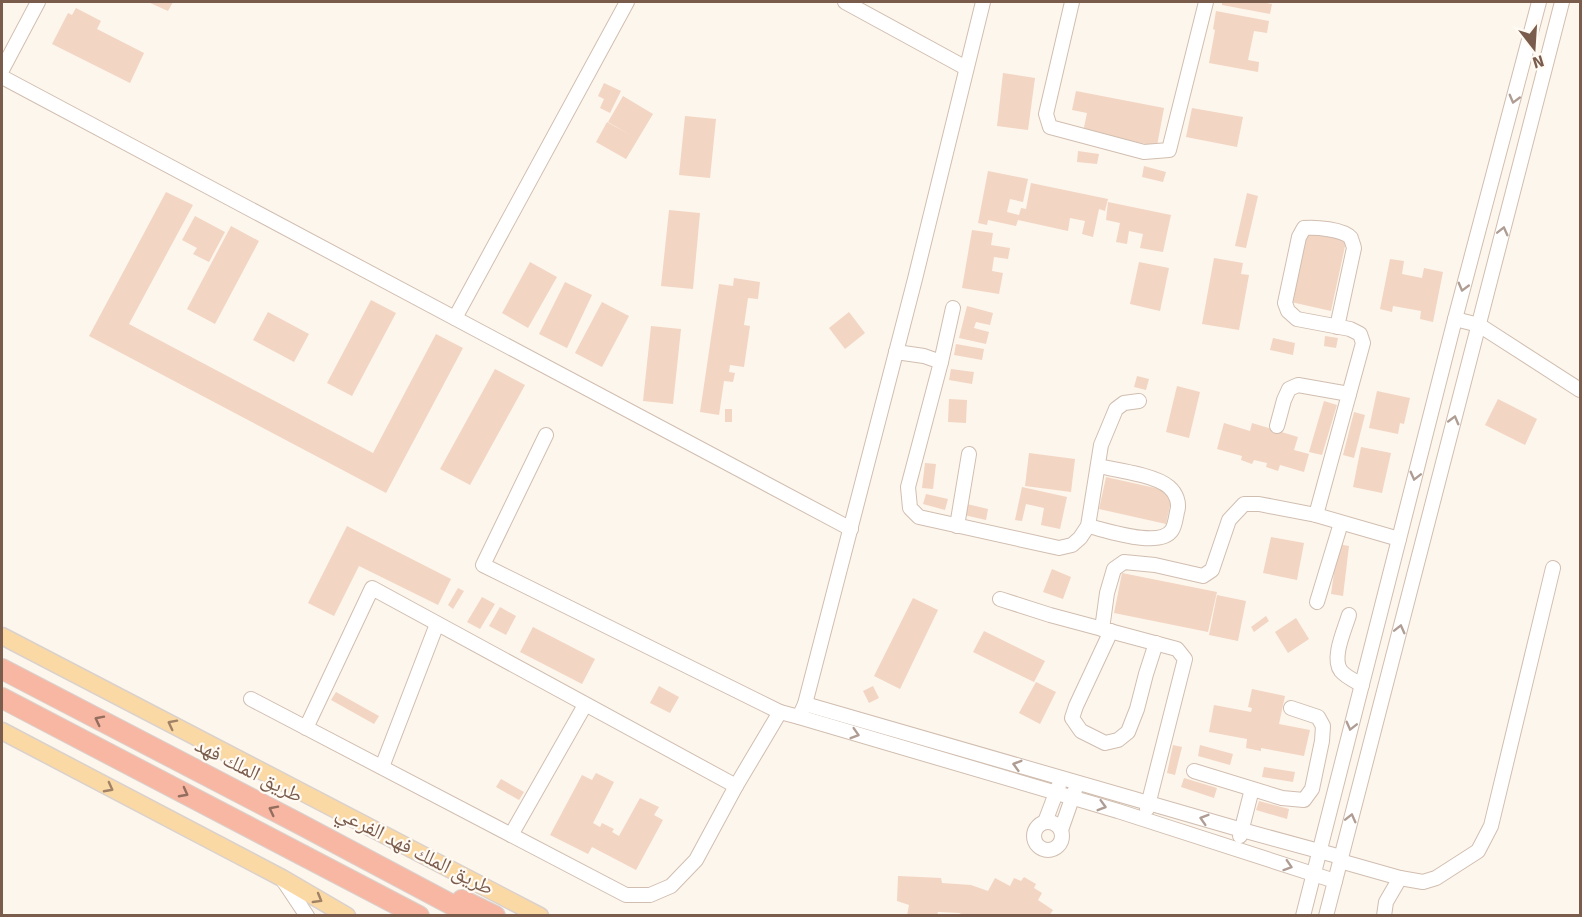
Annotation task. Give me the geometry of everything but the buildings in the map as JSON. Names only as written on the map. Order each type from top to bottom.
[{"type":"highway","name":"طريق الملك فهد","points":[[2,669],[473,915]]},
{"type":"highway","points":[[2,698],[419,915]]},
{"type":"highway","points":[[298,823],[495,915]]},
{"type":"highway","points":[[249,826],[390,915]]},
{"type":"main road","name":"طريق الملك فهد الفرعي","points":[[2,636],[540,915]]},
{"type":"main road","points":[[2,731],[282,878],[347,915]]},
{"type":"street","points":[[2,70],[38,2]]},
{"type":"street","points":[[455,318],[627,2]]},
{"type":"street","points":[[845,2],[966,69]]},
{"type":"street","points":[[799,717],[805,704],[851,529],[983,2]]},
{"type":"street","points":[[1072,2],[1046,114],[1050,127],[1144,152],[1169,150],[1206,2]]},
{"type":"street","points":[[1303,915],[1455,319],[1539,2]]},
{"type":"street","points":[[1326,915],[1562,2]]},
{"type":"street","points":[[2,77],[851,529]]},
{"type":"street","points":[[1316,515],[1362,343],[1360,334],[1350,329],[1337,327],[1297,319],[1288,311],[1285,303],[1299,237],[1304,228],[1316,227],[1343,233],[1351,239],[1354,248],[1337,327]]},
{"type":"street","points":[[953,308],[909,488],[910,508],[919,517],[1059,548],[1072,545],[1088,526],[1101,445],[1116,409],[1124,403],[1139,401]]},
{"type":"street","points":[[1455,319],[1479,325],[1581,390]]},
{"type":"street","points":[[896,352],[924,356],[940,362]]},
{"type":"street","points":[[1277,426],[1289,389],[1298,385],[1349,394]]},
{"type":"street","points":[[546,435],[483,566],[780,712],[1057,793],[1335,880]]},
{"type":"street","points":[[957,526],[969,454]]},
{"type":"street","points":[[1088,526],[1148,539],[1163,537],[1172,530],[1179,506],[1176,496],[1169,488],[1155,480],[1098,466]]},
{"type":"street","points":[[1156,643],[1128,732],[1118,740],[1105,743],[1081,731],[1072,718],[1107,630],[1107,593],[1113,569],[1124,562],[1155,565],[1203,576],[1212,570],[1229,520],[1245,504],[1259,504],[1316,515],[1399,539]]},
{"type":"street","points":[[1317,602],[1341,523]]},
{"type":"street","points":[[805,704],[1319,851],[1400,878],[1423,882],[1436,878],[1478,851],[1491,826],[1553,568]]},
{"type":"street","points":[[306,728],[372,588],[736,786]]},
{"type":"street","points":[[1000,599],[1050,615],[1177,649],[1185,659],[1144,820]]},
{"type":"street","points":[[1349,615],[1337,657],[1343,674],[1362,685]]},
{"type":"street","points":[[381,767],[437,624]]},
{"type":"street","points":[[251,699],[626,895],[650,895],[670,886],[696,860],[780,712]]},
{"type":"street","points":[[511,835],[585,705]]},
{"type":"street","points":[[1194,771],[1282,798],[1304,800],[1312,789],[1323,726],[1318,717],[1291,708]]},
{"type":"street","points":[[1062,777],[1045,822],[1037,827],[1034,833],[1035,841],[1041,848],[1051,849],[1061,840],[1060,830],[1079,782]]},
{"type":"street","points":[[1236,849],[1252,789]]},
{"type":"street","points":[[1045,822],[1054,824],[1060,830]]},
{"type":"street","points":[[282,878],[307,915]]},
{"type":"street","points":[[1384,915],[1386,902],[1400,878]]}]
